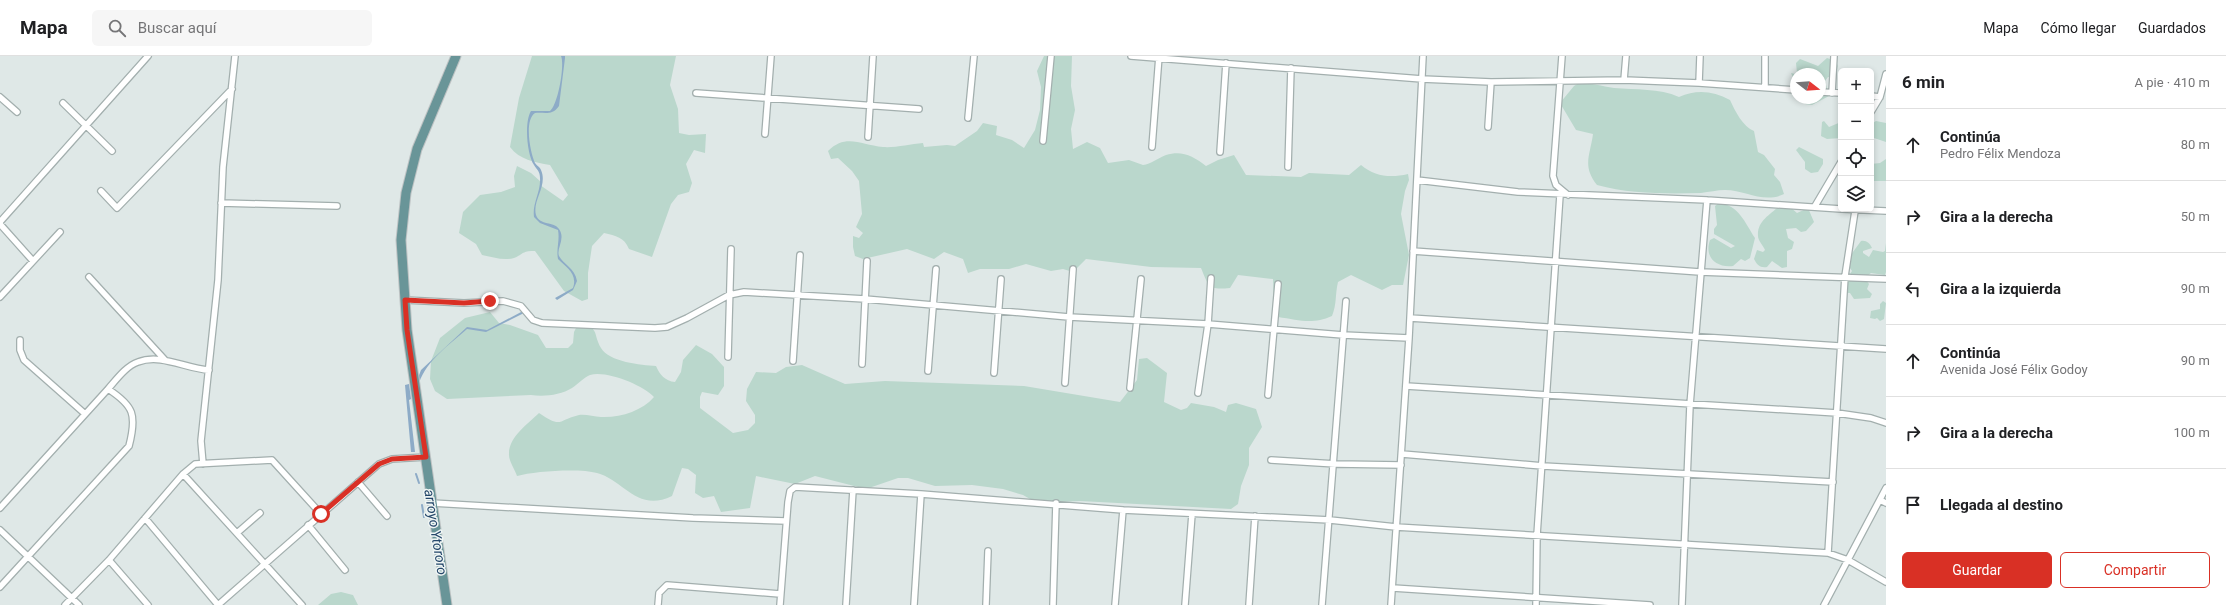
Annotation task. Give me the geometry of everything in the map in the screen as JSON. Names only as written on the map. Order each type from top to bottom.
[{"type":"main road","points":[[447,605],[414,378],[405,300],[401,240],[406,193],[417,149],[456,56]]},
{"type":"street","points":[[33,261],[0,223],[87,127],[148,56]]},
{"type":"street","points":[[203,464],[202,441],[218,280],[223,167],[236,56]]},
{"type":"street","points":[[765,134],[771,56]]},
{"type":"street","points":[[868,137],[873,56]]},
{"type":"street","points":[[968,118],[974,56]]},
{"type":"street","points":[[1043,141],[1051,56]]},
{"type":"street","points":[[1131,56],[1159,57],[1422,79],[1491,82],[1560,80],[1699,82],[1790,89]]},
{"type":"street","points":[[1391,605],[1409,338],[1423,56]]},
{"type":"street","points":[[1562,56],[1553,176],[1556,185],[1569,195]]},
{"type":"street","points":[[1624,80],[1626,56]]},
{"type":"street","points":[[1699,82],[1700,56]]},
{"type":"street","points":[[1765,56],[1765,87]]},
{"type":"street","points":[[1832,93],[1834,56]]},
{"type":"street","points":[[1152,147],[1159,57]]},
{"type":"street","points":[[1220,152],[1226,63]]},
{"type":"street","points":[[1288,168],[1291,68]]},
{"type":"street","points":[[1874,107],[1880,97],[1886,74]]},
{"type":"street","points":[[1488,127],[1491,82]]},
{"type":"street","points":[[100,191],[116,208],[232,88]]},
{"type":"street","points":[[1826,92],[1838,93]]},
{"type":"street","points":[[696,93],[920,110]]},
{"type":"street","points":[[1874,96],[1880,97]]},
{"type":"street","points":[[0,97],[17,112]]},
{"type":"street","points":[[63,103],[112,151]]},
{"type":"street","points":[[1815,206],[1838,167]]},
{"type":"street","points":[[1417,180],[1518,192],[1560,195],[1707,200],[1838,209]]},
{"type":"street","points":[[1536,605],[1538,534],[1557,260],[1560,195]]},
{"type":"street","points":[[1682,605],[1690,405],[1707,200]]},
{"type":"street","points":[[221,203],[337,206]]},
{"type":"street","points":[[1874,211],[1886,211]]},
{"type":"street","points":[[1828,553],[1845,276],[1855,212]]},
{"type":"street","points":[[0,297],[60,232]]},
{"type":"street","points":[[728,357],[731,249]]},
{"type":"street","points":[[1413,250],[1700,272],[1845,276],[1886,280]]},
{"type":"street","points":[[793,361],[800,255]]},
{"type":"street","points":[[862,364],[867,261]]},
{"type":"street","points":[[928,371],[936,269]]},
{"type":"street","points":[[1065,383],[1073,269]]},
{"type":"street","points":[[88,277],[165,360]]},
{"type":"street","points":[[1198,393],[1208,324],[1211,278]]},
{"type":"street","points":[[994,372],[1000,310],[1001,279]]},
{"type":"street","points":[[1130,388],[1141,279]]},
{"type":"street","points":[[1268,395],[1278,284]]},
{"type":"street","points":[[405,300],[464,303],[503,301],[521,306],[533,320],[542,323],[655,328],[668,327],[729,295],[744,292],[865,299],[1069,317],[1208,324],[1343,335],[1409,338]]},
{"type":"street","points":[[1322,605],[1330,520],[1346,301]]},
{"type":"street","points":[[1410,318],[1695,338],[1886,349]]},
{"type":"street","points":[[20,340],[20,350],[24,360],[84,413]]},
{"type":"street","points":[[0,508],[84,413],[122,374],[138,361],[165,360],[209,370]]},
{"type":"street","points":[[1406,386],[1690,405],[1837,413],[1871,418],[1886,423]]},
{"type":"street","points":[[0,587],[130,446],[132,418],[130,408],[125,400],[108,389]]},
{"type":"street","points":[[1402,454],[1543,466],[1833,482]]},
{"type":"street","points":[[145,518],[221,604],[265,563],[379,464],[392,459],[426,457]]},
{"type":"street","points":[[65,605],[109,560],[183,474],[195,464],[272,460],[321,514]]},
{"type":"street","points":[[1271,460],[1401,464]]},
{"type":"street","points":[[183,474],[302,605]]},
{"type":"street","points":[[358,482],[387,516]]},
{"type":"street","points":[[780,605],[786,521],[792,488],[921,494],[1056,503],[1123,510],[1330,520],[1396,527],[1538,534],[1828,553],[1848,560],[1886,582]]},
{"type":"street","points":[[1824,605],[1886,488]]},
{"type":"street","points":[[846,605],[853,490]]},
{"type":"street","points":[[914,605],[921,494]]},
{"type":"street","points":[[1880,500],[1886,503]]},
{"type":"street","points":[[432,503],[693,518],[786,521]]},
{"type":"street","points":[[1053,605],[1056,503]]},
{"type":"street","points":[[1115,605],[1123,510]]},
{"type":"street","points":[[237,534],[260,513]]},
{"type":"street","points":[[1185,605],[1192,514]]},
{"type":"street","points":[[1249,605],[1255,516]]},
{"type":"street","points":[[308,525],[345,570]]},
{"type":"street","points":[[0,530],[79,605]]},
{"type":"street","points":[[986,605],[988,551]]},
{"type":"street","points":[[109,560],[148,605]]},
{"type":"street","points":[[658,605],[658,593],[667,585],[780,594]]},
{"type":"street","points":[[1393,588],[1650,605]]},
{"type":"green space","points":[[532,56],[676,56],[670,85],[678,109],[679,133],[689,135],[706,134],[705,153],[694,150],[686,164],[692,183],[689,192],[678,195],[671,204],[652,257],[629,249],[622,239],[604,233],[592,246],[588,273],[588,299],[582,301],[564,291],[535,251],[525,252],[510,259],[482,255],[476,244],[459,233],[463,212],[480,195],[501,192],[515,187],[514,176],[517,166],[531,173],[541,182],[540,185],[563,201],[568,195],[550,165],[523,158],[510,147],[519,98]]},
{"type":"green space","points":[[1044,56],[1072,56],[1071,86],[1075,110],[1071,129],[1073,149],[1087,142],[1100,148],[1108,163],[1129,160],[1143,165],[1166,155],[1177,153],[1197,159],[1206,166],[1234,155],[1246,175],[1301,177],[1309,173],[1349,175],[1361,165],[1372,172],[1383,176],[1408,174],[1409,180],[1405,191],[1401,214],[1409,255],[1403,285],[1392,285],[1382,290],[1351,275],[1338,282],[1335,307],[1332,316],[1325,319],[1305,321],[1278,317],[1274,310],[1273,279],[1238,275],[1230,288],[1213,288],[1208,283],[1201,268],[1151,267],[1086,259],[1073,272],[1063,269],[1051,271],[1026,264],[1009,269],[980,269],[968,273],[963,259],[944,252],[934,259],[907,249],[863,259],[855,256],[853,236],[859,238],[863,233],[856,227],[862,214],[859,181],[852,171],[838,158],[831,159],[828,151],[841,142],[848,141],[883,147],[923,143],[924,147],[947,145],[955,146],[977,131],[983,123],[997,126],[996,135],[1012,140],[1024,148],[1035,130],[1040,110],[1041,87],[1037,71]]},
{"type":"green space","points":[[1827,58],[1836,61],[1838,66],[1835,77],[1828,77],[1826,80],[1826,68],[1796,68],[1796,63],[1800,59],[1818,66]]},
{"type":"green space","points":[[1579,83],[1614,88],[1664,92],[1679,97],[1686,94],[1705,92],[1730,100],[1737,114],[1746,126],[1754,131],[1758,152],[1764,155],[1775,169],[1774,175],[1780,182],[1784,194],[1769,198],[1725,190],[1701,193],[1649,193],[1597,185],[1592,178],[1588,166],[1593,134],[1576,130],[1560,103],[1574,86]]},
{"type":"green space","points":[[1826,85],[1829,96],[1826,98]]},
{"type":"green space","points":[[1824,121],[1829,127],[1838,123],[1838,138],[1827,139],[1821,136],[1822,122]]},
{"type":"green space","points":[[1876,121],[1886,123],[1886,142],[1874,138],[1874,122]]},
{"type":"green space","points":[[1799,147],[1823,159],[1823,164],[1818,172],[1811,173],[1805,169],[1805,162],[1796,150]]},
{"type":"green space","points":[[1886,159],[1886,181],[1874,181],[1874,164],[1880,163]]},
{"type":"green space","points":[[1719,203],[1726,204],[1737,211],[1755,238],[1750,258],[1745,261],[1741,259],[1733,266],[1721,265],[1717,263],[1710,256],[1709,252],[1710,240],[1714,238],[1731,248],[1735,246],[1714,234],[1714,229],[1717,225],[1715,206]]},
{"type":"green space","points":[[1778,207],[1790,207],[1797,213],[1808,208],[1814,222],[1806,231],[1801,232],[1796,228],[1786,229],[1788,238],[1794,242],[1792,249],[1787,251],[1787,267],[1782,268],[1772,261],[1767,267],[1762,267],[1754,259],[1757,250],[1763,252],[1765,250],[1759,240],[1758,231],[1762,222]]},
{"type":"green space","points":[[1861,241],[1866,241],[1872,248],[1863,251],[1863,253],[1869,257],[1873,250],[1885,251],[1886,243],[1886,272],[1885,275],[1871,273],[1867,276],[1866,280],[1869,284],[1867,289],[1872,294],[1870,298],[1854,299],[1850,293],[1845,293],[1843,284],[1852,271],[1848,265],[1850,256]]},
{"type":"green space","points":[[1883,301],[1886,303],[1884,319],[1880,321],[1877,318],[1870,318],[1871,311],[1880,309],[1880,304]]},
{"type":"green space","points":[[490,312],[499,323],[510,325],[538,335],[546,348],[568,348],[573,343],[574,332],[579,322],[590,327],[595,332],[601,348],[611,357],[626,362],[656,366],[663,377],[675,382],[681,372],[683,360],[696,345],[712,354],[724,367],[724,386],[718,395],[702,392],[700,397],[700,408],[733,433],[748,430],[755,423],[755,415],[746,401],[747,389],[756,372],[776,373],[786,367],[802,365],[845,384],[885,381],[1024,386],[1120,402],[1137,380],[1139,359],[1147,358],[1167,373],[1164,402],[1181,410],[1187,408],[1191,403],[1214,407],[1226,412],[1228,405],[1236,403],[1256,409],[1262,427],[1249,448],[1249,465],[1241,486],[1238,504],[1231,509],[1080,501],[1037,503],[1023,495],[1003,489],[972,485],[935,486],[908,478],[898,478],[866,489],[815,476],[795,484],[756,476],[750,508],[721,512],[714,496],[703,498],[695,493],[696,475],[688,469],[682,468],[672,496],[660,500],[649,501],[632,494],[607,477],[589,471],[557,471],[517,476],[509,457],[512,442],[520,431],[539,413],[556,422],[579,415],[601,417],[616,416],[637,410],[654,397],[649,392],[633,383],[614,377],[597,374],[587,376],[572,388],[552,395],[447,399],[435,391],[430,379],[431,361],[440,338],[465,318]]},
{"type":"green space","points":[[341,592],[353,595],[358,605],[318,605],[331,594]]},
{"type":"water","points":[[561,56],[565,56],[565,58],[559,106],[554,111],[548,113],[535,113],[530,122],[529,129],[533,158],[535,163],[541,169],[543,176],[543,182],[535,209],[536,215],[541,221],[554,225],[559,229],[562,236],[558,253],[559,256],[574,273],[577,281],[573,290],[557,300],[555,298],[573,288],[574,279],[568,268],[558,259],[557,252],[559,237],[558,230],[540,223],[534,217],[534,207],[540,183],[540,176],[530,154],[527,130],[531,111],[550,111],[556,101],[562,68]]},
{"type":"water","points":[[523,311],[524,313],[486,332],[467,329],[433,360],[427,367],[419,383],[418,378],[421,370],[467,327],[487,330]]},
{"type":"water","points":[[409,384],[411,399],[409,400],[415,452],[411,452],[405,385]]},
{"type":"waterway","name":"arroyo Ytororo","points":[[416,474],[419,483]]},
{"type":"waterway","name":"arroyo Ytororo","points":[[422,505],[424,517]]},
{"type":"route","points":[[321,514],[379,464],[392,459],[426,457],[407,330],[405,300],[464,303],[490,301]]}]
